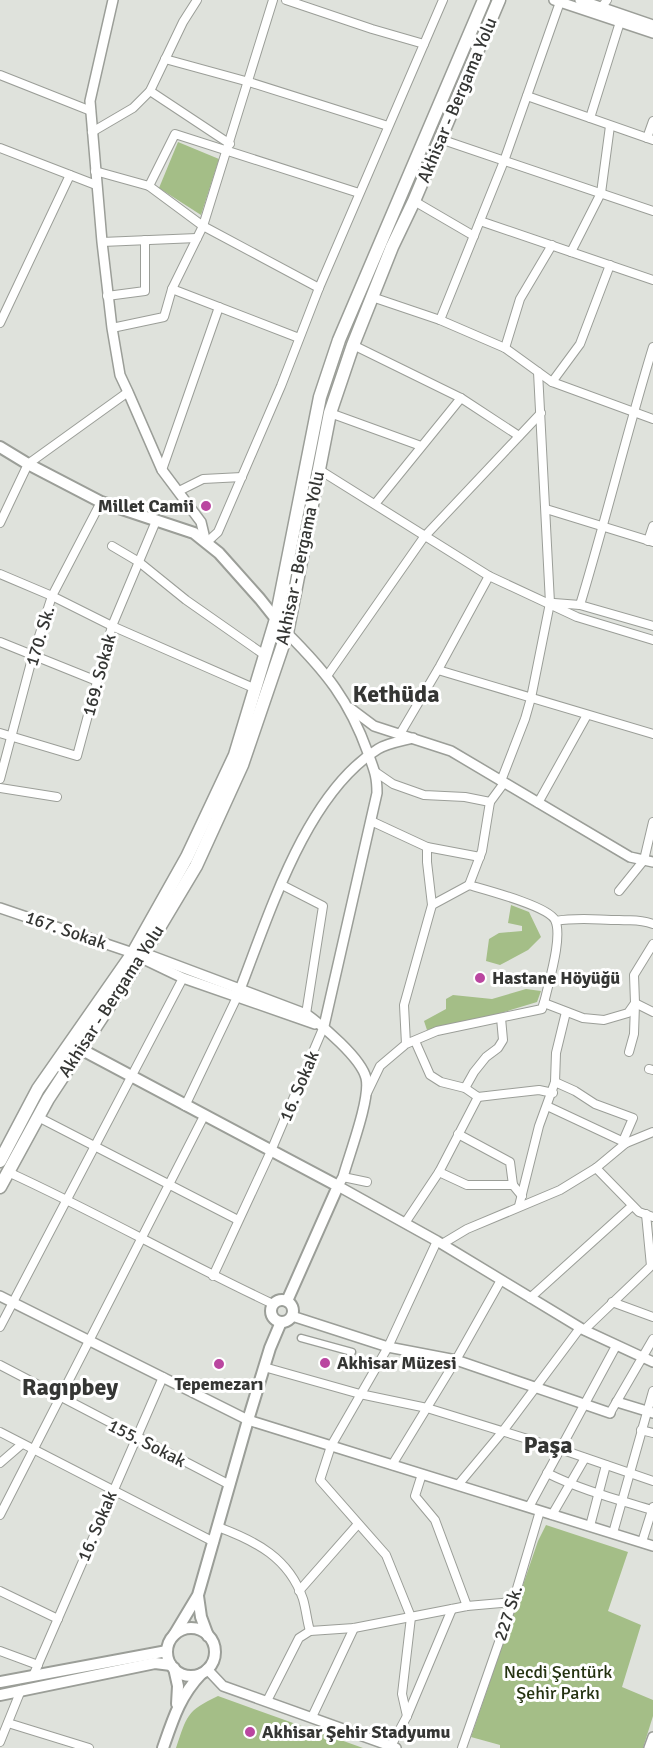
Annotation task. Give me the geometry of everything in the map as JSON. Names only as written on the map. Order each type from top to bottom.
[{"type":"main road","name":"Akhisar - Bergama Yolu","points":[[139,955],[235,755],[276,619],[320,398],[339,340],[484,0]]},
{"type":"main road","name":"Akhisar - Bergama Yolu","points":[[0,1161],[38,1089],[75,1047],[139,955],[196,866],[242,765],[288,633],[330,413],[353,345],[392,247],[414,201],[499,0]]},
{"type":"main road","points":[[0,447],[101,502],[194,533],[219,553],[288,633]]},
{"type":"main road","name":"Akhisar - Bergama Yolu","points":[[0,1187],[75,1047]]},
{"type":"main road","points":[[75,1047],[271,1151],[341,1181],[287,1301]]},
{"type":"main road","points":[[278,1300],[287,1301],[292,1306],[292,1316],[287,1321],[275,1320],[271,1314],[273,1304],[278,1300]]},
{"type":"main road","points":[[176,1710],[178,1686],[167,1651],[170,1640],[198,1595],[248,1420],[280,1322]]},
{"type":"main road","points":[[163,1748],[176,1710],[188,1688],[214,1656],[214,1649],[201,1617],[198,1595]]},
{"type":"main road","points":[[174,1635],[180,1630],[195,1629],[208,1636]]},
{"type":"main road","points":[[0,1682],[167,1651]]},
{"type":"main road","points":[[0,1695],[155,1663],[172,1666],[187,1675],[204,1671]]},
{"type":"street","points":[[113,0],[90,101],[107,296],[120,375],[162,470],[201,522],[206,543],[218,532],[359,193],[443,0]]},
{"type":"street","points":[[92,132],[133,108],[150,92],[183,22],[197,0]]},
{"type":"street","points":[[112,328],[164,317],[172,289],[203,226],[273,0]]},
{"type":"street","points":[[286,0],[424,44]]},
{"type":"street","points":[[580,0],[604,4],[653,25]]},
{"type":"street","points":[[440,320],[504,161],[557,1],[653,33]]},
{"type":"street","points":[[590,118],[620,22]]},
{"type":"street","points":[[165,59],[249,82],[388,126]]},
{"type":"street","points":[[0,75],[91,111]]},
{"type":"street","points":[[150,92],[228,148]]},
{"type":"street","points":[[527,96],[650,139],[653,121]]},
{"type":"street","points":[[571,252],[601,194],[610,126]]},
{"type":"street","points":[[149,186],[175,134],[228,148],[359,193]]},
{"type":"street","points":[[440,139],[653,211]]},
{"type":"street","points":[[0,148],[96,184]]},
{"type":"street","points":[[95,171],[149,186],[203,226],[319,288]]},
{"type":"street","points":[[0,323],[70,175]]},
{"type":"street","points":[[414,201],[474,236]]},
{"type":"street","points":[[480,221],[653,280]]},
{"type":"street","points":[[102,242],[197,238]]},
{"type":"street","points":[[107,296],[145,291],[145,240]]},
{"type":"street","points":[[505,348],[520,299],[552,245]]},
{"type":"street","points":[[552,382],[580,344],[610,265]]},
{"type":"street","points":[[172,289],[299,338]]},
{"type":"street","points":[[372,297],[440,320],[505,348],[552,382],[653,419]]},
{"type":"street","points":[[162,470],[219,307]]},
{"type":"street","points":[[353,345],[461,398],[519,436]]},
{"type":"street","points":[[580,605],[604,527],[633,412],[653,346]]},
{"type":"street","points":[[432,905],[469,885],[480,857],[490,802],[502,782],[531,698],[550,603],[538,372]]},
{"type":"street","points":[[0,523],[28,464],[128,392]]},
{"type":"street","points":[[375,504],[461,398]]},
{"type":"street","points":[[330,413],[421,446]]},
{"type":"street","points":[[327,676],[424,537],[541,413]]},
{"type":"street","points":[[318,469],[489,576],[577,617],[653,640]]},
{"type":"street","points":[[179,491],[203,479],[242,477]]},
{"type":"street","name":"170. Sk.","points":[[0,779],[33,655],[52,596],[101,502]]},
{"type":"street","points":[[546,509],[651,541],[653,526]]},
{"type":"street","name":"169. Sokak","points":[[0,733],[77,756],[112,626],[156,521]]},
{"type":"street","points":[[112,546],[139,562],[186,600],[266,656]]},
{"type":"street","points":[[0,574],[189,661],[256,689]]},
{"type":"street","points":[[400,734],[489,576]]},
{"type":"street","points":[[550,603],[580,605],[653,626]]},
{"type":"street","points":[[288,633],[327,676],[349,708],[376,772],[377,793],[324,1026]]},
{"type":"street","points":[[0,642],[97,681]]},
{"type":"street","points":[[438,670],[653,734]]},
{"type":"street","points":[[349,708],[374,726],[451,751],[630,858],[648,861]]},
{"type":"street","points":[[538,803],[587,715]]},
{"type":"street","points":[[185,1106],[238,994],[298,844],[321,808],[355,766],[380,748],[413,738]]},
{"type":"street","points":[[376,772],[393,784],[424,795],[465,797],[490,802]]},
{"type":"street","points":[[0,788],[57,797]]},
{"type":"street","points":[[371,821],[427,847],[480,857]]},
{"type":"street","points":[[619,891],[648,861],[653,822]]},
{"type":"street","points":[[406,1044],[404,1005],[432,905],[427,847]]},
{"type":"street","points":[[282,885],[323,906],[306,1014]]},
{"type":"street","points":[[341,1181],[367,1092],[380,1066],[406,1044],[437,1031],[542,1009],[557,940],[556,921],[548,912],[469,885]]},
{"type":"street","name":"167. Sokak","points":[[0,908],[139,955]]},
{"type":"street","points":[[556,921],[573,918],[622,921],[637,919],[653,924]]},
{"type":"street","points":[[628,1052],[634,1034],[634,975],[653,944]]},
{"type":"street","points":[[139,955],[183,978],[306,1014],[324,1026],[349,1052],[366,1076],[367,1092]]},
{"type":"street","points":[[139,955],[324,1026]]},
{"type":"street","points":[[0,1327],[183,978]]},
{"type":"street","points":[[544,1003],[584,1018],[604,1020],[628,1013],[635,1003]]},
{"type":"street","points":[[635,1003],[649,1011],[653,1003]]},
{"type":"street","points":[[519,1206],[538,1126],[555,1082],[556,1053],[566,1012]]},
{"type":"street","points":[[465,1088],[474,1072],[503,1040],[501,1018]]},
{"type":"street","name":"16. Sokak","points":[[213,1276],[271,1151],[324,1026]]},
{"type":"street","points":[[415,1041],[429,1074],[441,1082],[465,1088],[478,1097],[539,1090],[552,1093]]},
{"type":"street","points":[[555,1082],[575,1090],[595,1104],[633,1118],[625,1142]]},
{"type":"street","points":[[405,1223],[439,1172],[478,1097]]},
{"type":"street","points":[[547,1106],[625,1142]]},
{"type":"street","points":[[0,1515],[204,1116]]},
{"type":"street","points":[[38,1117],[238,1220]]},
{"type":"street","points":[[407,1716],[402,1694],[411,1617],[386,1555],[320,1480],[331,1446],[388,1347],[440,1243],[466,1229],[560,1190],[596,1168],[625,1142],[653,1132]]},
{"type":"street","points":[[458,1134],[510,1162],[513,1185],[522,1196]]},
{"type":"street","points":[[458,1485],[582,1329],[651,1266],[649,1216],[632,1206],[596,1168]]},
{"type":"street","points":[[8,1172],[68,1199],[213,1276],[273,1304]]},
{"type":"street","points":[[439,1172],[467,1185],[513,1185]]},
{"type":"street","points":[[341,1181],[367,1182]]},
{"type":"street","points":[[341,1181],[405,1223],[582,1329],[653,1362]]},
{"type":"street","points":[[530,1298],[632,1206]]},
{"type":"street","points":[[392,1465],[456,1360],[501,1280]]},
{"type":"street","points":[[0,1296],[248,1420],[653,1546]]},
{"type":"street","points":[[612,1302],[653,1317]]},
{"type":"street","points":[[292,1316],[388,1347],[456,1360],[610,1413],[653,1339]]},
{"type":"street","points":[[327,1345],[330,1337]]},
{"type":"street","points":[[301,1338],[352,1352]]},
{"type":"street","points":[[529,1507],[616,1346]]},
{"type":"street","name":"155. Sokak","points":[[0,1365],[230,1485]]},
{"type":"street","points":[[264,1367],[360,1394],[427,1408],[560,1449],[653,1481]]},
{"type":"street","name":"16. Sokak","points":[[33,1676],[163,1377]]},
{"type":"street","points":[[613,1533],[641,1430],[650,1412],[653,1391]]},
{"type":"street","points":[[617,1402],[650,1412]]},
{"type":"street","points":[[641,1430],[653,1433]]},
{"type":"street","points":[[0,1432],[214,1542]]},
{"type":"street","points":[[0,1463],[22,1444]]},
{"type":"street","points":[[552,1515],[585,1458]]},
{"type":"street","points":[[590,1526],[606,1465]]},
{"type":"street","points":[[547,1473],[569,1485],[598,1495],[652,1508],[642,1542]]},
{"type":"street","points":[[422,1474],[415,1496],[435,1520],[467,1606]]},
{"type":"street","name":"227 Sk.","points":[[462,1748],[513,1602],[540,1511]]},
{"type":"street","points":[[299,1591],[358,1524]]},
{"type":"street","points":[[218,1527],[248,1538],[269,1551],[288,1571],[302,1598],[310,1631]]},
{"type":"street","points":[[0,1591],[58,1619]]},
{"type":"street","points":[[267,1701],[299,1638],[310,1631],[354,1628],[467,1606],[513,1602]]},
{"type":"street","points":[[204,1671],[223,1686],[393,1747],[452,1609]]},
{"type":"street","points":[[312,1717],[354,1628]]},
{"type":"street","points":[[0,1651],[38,1665]]},
{"type":"street","points":[[0,1742],[21,1690]]},
{"type":"street","points":[[8,1723],[89,1748]]},
{"type":"street","points":[[649,1748],[653,1737]]},
{"type":"green space","points":[[178,142],[219,159],[201,215],[159,188]]},
{"type":"green space","points":[[511,905],[529,912],[541,937],[528,950],[500,965],[486,961],[489,939],[499,933],[522,931],[522,926],[508,923]]},
{"type":"green space","points":[[526,989],[541,991],[537,1002],[478,1020],[427,1030],[424,1021],[446,1009],[446,999],[453,995],[492,999]]},
{"type":"green space","name":"Necdi Şentürk Şehir Parkı","points":[[546,1525],[628,1552],[608,1611],[641,1625],[622,1687],[653,1700],[653,1716],[643,1748],[500,1748],[500,1745],[471,1737],[538,1541]]},
{"type":"green space","name":"Akhisar Şehir Stadyumu","points":[[218,1696],[363,1748],[176,1748],[189,1716],[199,1706]]},
{"type":"place","name":"Millet Camii","points":[[206,506]]},
{"type":"place","name":"Hastane Höyüğü","points":[[480,978]]},
{"type":"place","name":"Akhisar Müzesi","points":[[325,1363]]},
{"type":"place","name":"Tepemezarı","points":[[219,1364]]},
{"type":"place","name":"Akhisar Şehir Stadyumu","points":[[250,1732]]},
{"type":"district","name":"Kethüda","points":[[396,694]]},
{"type":"district","name":"Ragıpbey","points":[[70,1387]]},
{"type":"district","name":"Paşa","points":[[548,1445]]}]
